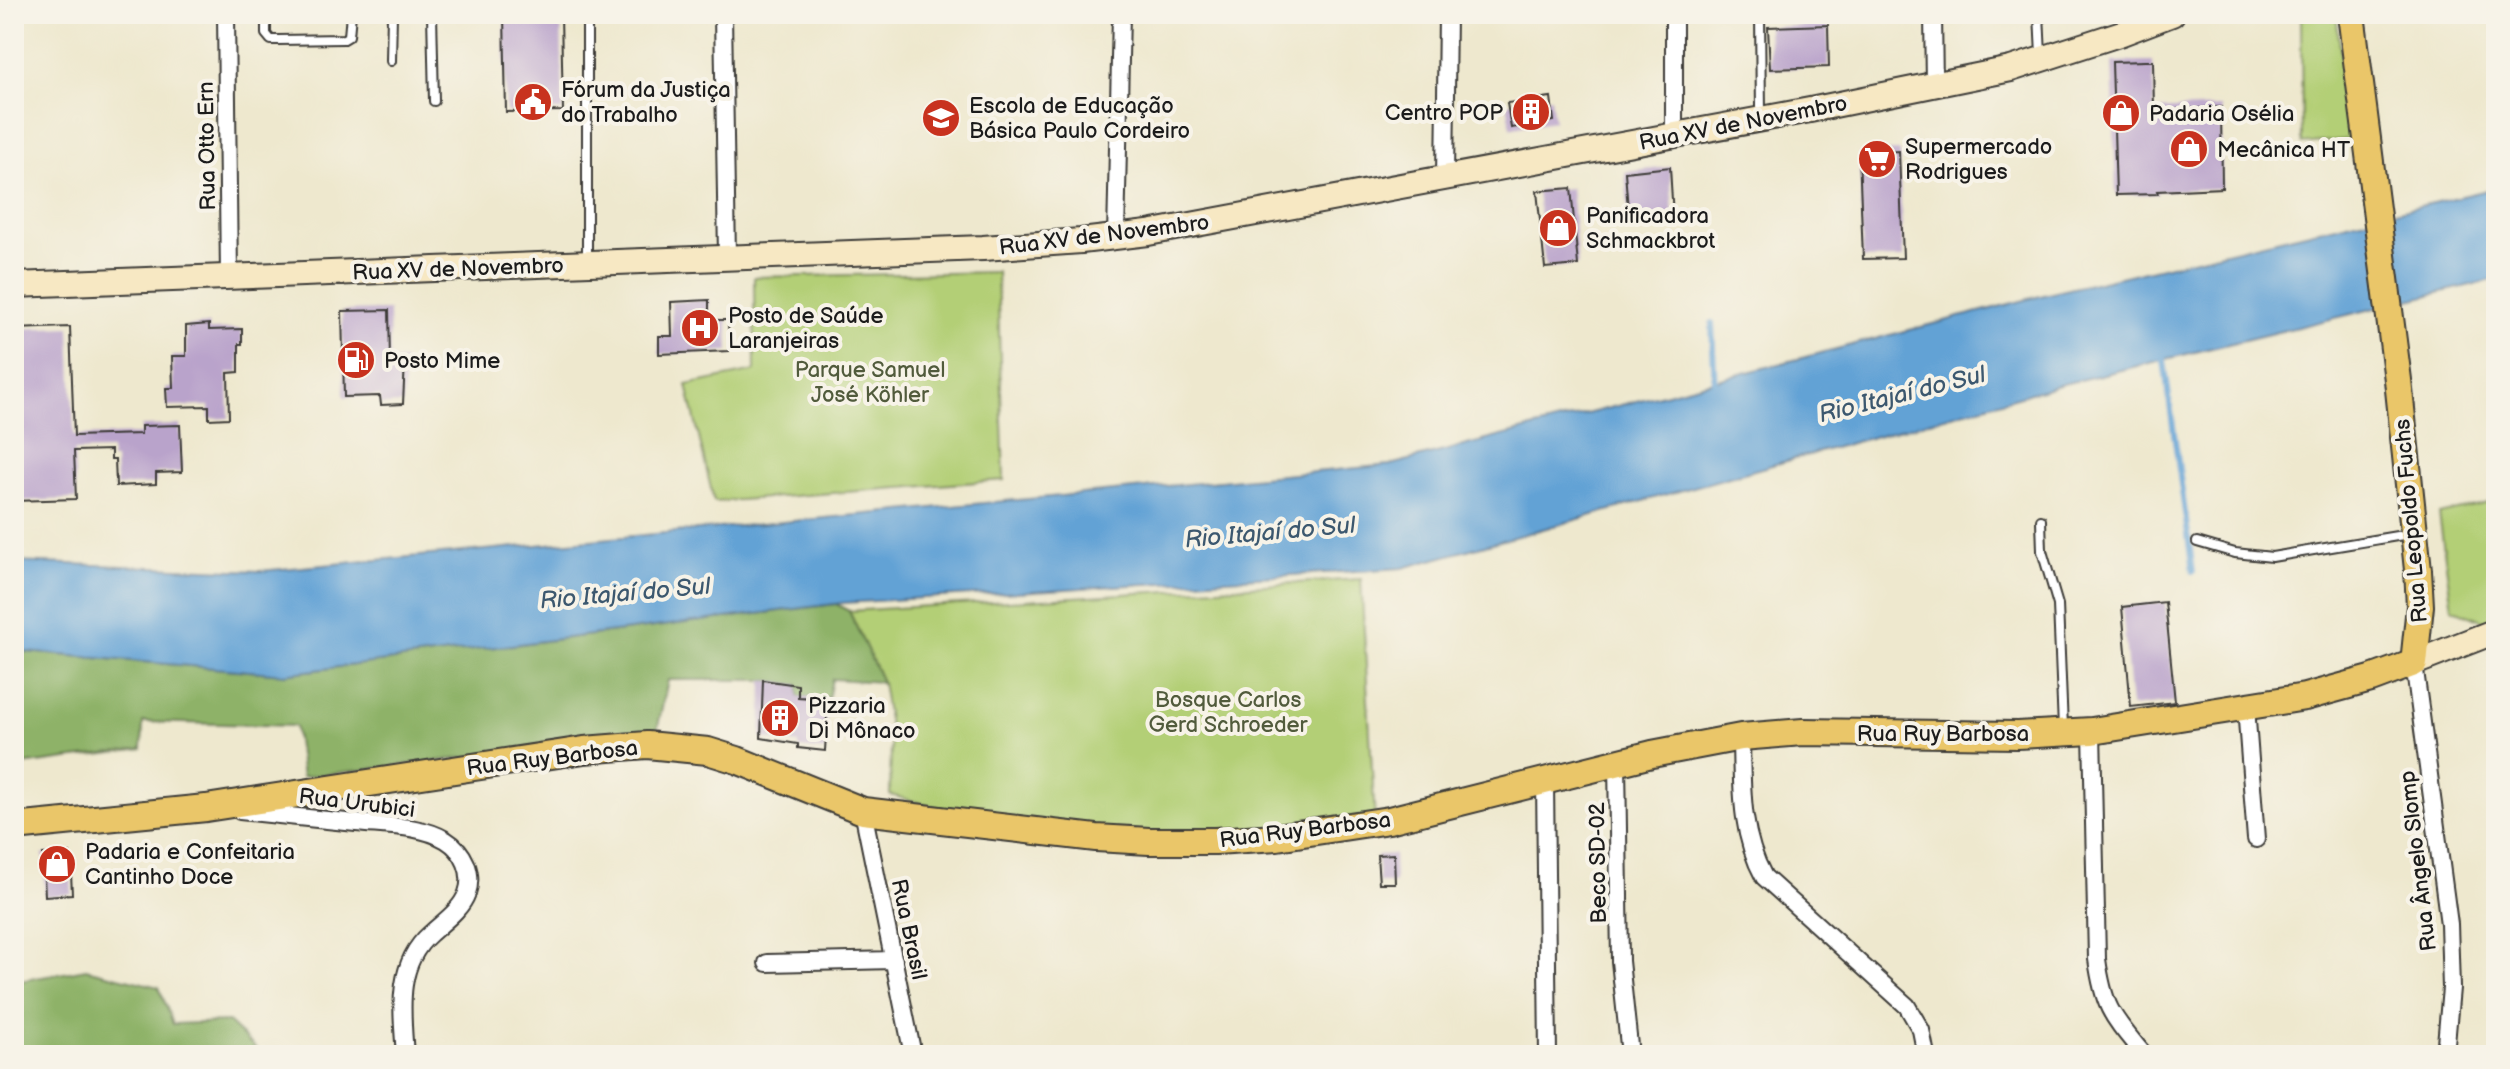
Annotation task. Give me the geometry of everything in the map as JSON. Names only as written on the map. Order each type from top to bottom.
[{"type":"main road","name":"Rua XV de Novembro","points":[[14,285],[983,248],[1116,237],[1934,85],[2041,60],[2172,14]]},
{"type":"main road","name":"Rua Leopoldo Fuchs","points":[[2351,14],[2398,380],[2414,533],[2420,606],[2414,663]]},
{"type":"main road","name":"Rua Ruy Barbosa","points":[[14,827],[206,808],[584,750],[647,745],[679,746],[737,760],[863,811],[1096,838],[1215,841],[1277,837],[1389,820],[1677,748],[1741,737],[1803,732],[2063,733],[2246,707],[2338,689],[2496,631]]},
{"type":"street","name":"Rua Otto Ern","points":[[226,14],[229,277]]},
{"type":"street","points":[[723,14],[727,257]]},
{"type":"street","points":[[1116,237],[1121,14]]},
{"type":"street","points":[[1445,178],[1447,14]]},
{"type":"street","points":[[1674,14],[1674,135]]},
{"type":"street","points":[[1933,14],[1934,85]]},
{"type":"street","name":"Rua Ângelo Slomp","points":[[2414,663],[2449,924],[2451,988],[2445,1055]]},
{"type":"street","points":[[2246,707],[2256,839]]},
{"type":"street","points":[[2092,731],[2097,959],[2101,993],[2112,1016],[2144,1055]]},
{"type":"street","points":[[1741,737],[1745,826],[1753,856],[1764,877],[1907,1006],[1921,1030],[1926,1055]]},
{"type":"street","name":"Beco SD-02","points":[[1617,763],[1620,961],[1630,1055]]},
{"type":"street","points":[[1545,781],[1548,1055]]},
{"type":"street","name":"Rua Urubici","points":[[206,808],[408,828],[446,840],[461,852],[469,873],[467,893],[458,908],[414,953],[406,973],[401,1000],[405,1055]]},
{"type":"street","name":"Rua Brasil","points":[[863,811],[913,1055]]},
{"type":"street","points":[[767,963],[894,960]]},
{"type":"lane","points":[[266,14],[266,34],[271,40],[344,39],[352,28],[351,14]]},
{"type":"lane","points":[[391,61],[392,14]]},
{"type":"lane","points":[[432,14],[434,101]]},
{"type":"lane","points":[[587,14],[587,263]]},
{"type":"lane","points":[[1760,14],[1761,119]]},
{"type":"lane","points":[[2039,14],[2041,60]]},
{"type":"lane","points":[[2041,520],[2042,551],[2058,605],[2063,733]]},
{"type":"lane","points":[[2197,542],[2235,553],[2272,557],[2414,533]]},
{"type":"green space","points":[[2301,14],[2333,14],[2337,22],[2351,139],[2302,144]]},
{"type":"green space","name":"Parque Samuel José Köhler","points":[[997,272],[1004,480],[714,502],[687,385],[755,371],[754,277]]},
{"type":"green space","points":[[2496,501],[2496,621],[2491,624],[2452,608],[2439,514]]},
{"type":"green space","name":"Bosque Carlos Gerd Schroeder","points":[[1361,579],[1375,821],[1214,837],[990,821],[890,795],[891,739],[882,682],[849,611]]},
{"type":"green space","points":[[836,604],[849,611],[882,682],[832,679],[828,699],[798,697],[798,685],[763,680],[668,680],[656,735],[302,777],[295,726],[143,722],[142,749],[14,766],[14,651],[284,674]]},
{"type":"green space","points":[[86,969],[159,987],[173,1024],[228,1022],[263,1055],[14,1055],[14,982]]},
{"type":"water","name":"Rio Itajaí do Sul","points":[[2496,188],[2496,279],[2063,384],[1403,568],[843,603],[284,674],[14,651],[14,562],[260,571],[1390,465],[2048,294]]},
{"type":"building","points":[[504,14],[561,14],[563,111],[506,112]]},
{"type":"building","points":[[1828,25],[1829,67],[1770,69],[1768,27]]},
{"type":"building","points":[[2153,61],[2154,110],[2221,107],[2222,188],[2116,195],[2112,62]]},
{"type":"building","name":"Centro POP","points":[[1551,97],[1554,121],[1511,128],[1507,103]]},
{"type":"building","points":[[1899,151],[1903,258],[1863,259],[1859,153]]},
{"type":"building","points":[[1670,167],[1673,217],[1629,222],[1625,172]]},
{"type":"building","name":"Panificadora Schmackbrot","points":[[1571,188],[1578,265],[1545,268],[1537,191]]},
{"type":"building","name":"Posto de Saúde Laranjeiras","points":[[709,300],[709,320],[728,320],[729,351],[659,354],[659,336],[672,336],[671,302]]},
{"type":"building","points":[[389,310],[390,361],[405,360],[403,404],[381,405],[380,396],[344,397],[342,311]]},
{"type":"building","points":[[209,324],[209,330],[242,329],[239,372],[228,373],[229,418],[209,419],[209,406],[167,407],[166,388],[173,388],[172,356],[186,356],[186,326]]},
{"type":"building","points":[[70,327],[74,436],[141,434],[141,426],[180,425],[182,472],[156,473],[156,484],[116,486],[115,459],[111,459],[111,450],[74,451],[76,499],[14,501],[14,329]]},
{"type":"building","points":[[2165,602],[2175,702],[2131,707],[2122,607]]},
{"type":"building","points":[[763,680],[798,685],[798,697],[828,699],[825,751],[798,748],[798,744],[761,738]]},
{"type":"building","points":[[70,853],[72,894],[45,896],[43,854]]},
{"type":"building","points":[[1394,854],[1395,883],[1379,883],[1377,855]]},
{"type":"waterway","points":[[1712,324],[1715,389]]},
{"type":"waterway","points":[[2163,353],[2193,571]]},
{"type":"place","name":"Fórum da Justiça do Trabalho","points":[[533,102]]},
{"type":"place","name":"Centro POP","points":[[1531,112]]},
{"type":"place","name":"Padaria Osélia","points":[[2121,113]]},
{"type":"place","name":"Escola de Educação Básica Paulo Cordeiro","points":[[941,118]]},
{"type":"place","name":"Mecânica HT","points":[[2189,149]]},
{"type":"place","name":"Supermercado Rodrigues","points":[[1877,159]]},
{"type":"place","name":"Panificadora Schmackbrot","points":[[1558,228]]},
{"type":"place","name":"Posto de Saúde Laranjeiras","points":[[700,328]]},
{"type":"place","name":"Posto Mime","points":[[356,360]]},
{"type":"place","name":"Pizzaria Di Mônaco","points":[[780,718]]},
{"type":"place","name":"Padaria e Confeitaria Cantinho Doce","points":[[57,864]]}]
